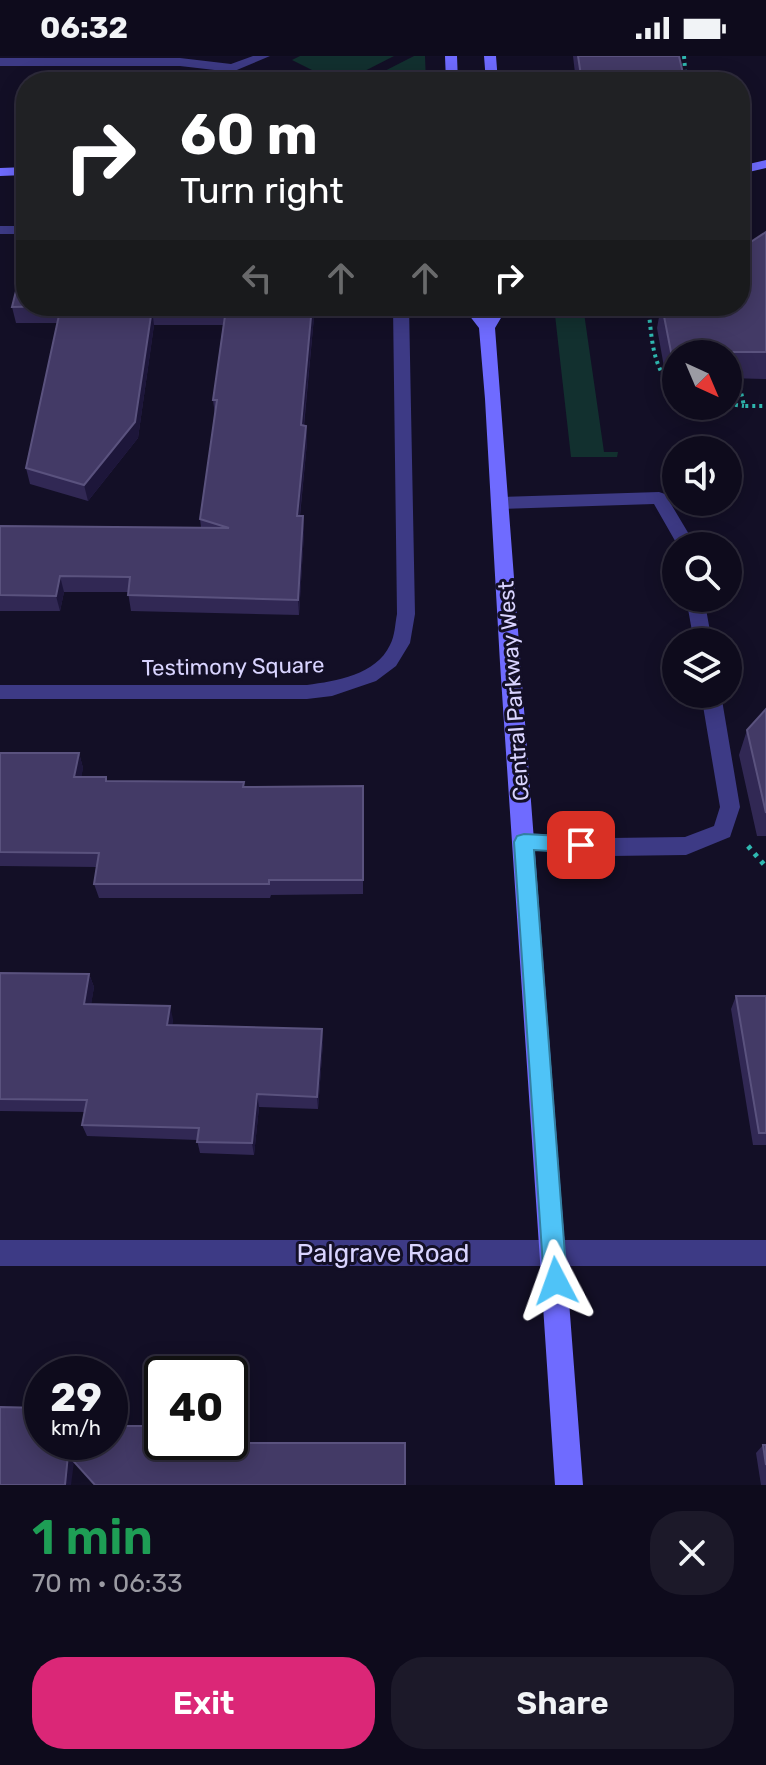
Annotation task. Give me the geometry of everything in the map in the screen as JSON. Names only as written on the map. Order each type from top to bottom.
[{"type":"street","points":[[0,62],[180,62],[232,68],[264,56]]},
{"type":"street","name":"Testimony Square","points":[[0,692],[307,692],[344,688],[375,672],[397,651],[406,614],[401,316]]},
{"type":"street","points":[[478,316],[487,328],[494,316]]},
{"type":"street","name":"Central Parkway West","points":[[487,328],[569,1485]]},
{"type":"street","points":[[500,503],[659,498],[679,532]]},
{"type":"street","points":[[524,842],[610,847],[686,846],[723,831],[730,807],[713,708]]},
{"type":"street","name":"Palgrave Road","points":[[0,1253],[766,1253]]},
{"type":"path","points":[[650,316],[662,377]]},
{"type":"path","points":[[742,397],[744,406],[766,406]]},
{"type":"green space","points":[[300,56],[394,56],[363,72],[316,72],[292,60]]},
{"type":"green space","points":[[414,56],[425,56],[426,72],[383,72]]},
{"type":"green space","points":[[555,316],[584,316],[604,452],[618,452],[617,457],[571,457]]},
{"type":"building","points":[[578,56],[679,56],[683,72],[580,72]]},
{"type":"building","points":[[766,232],[766,352],[742,352],[742,340],[669,340],[664,316],[750,316],[750,242]]},
{"type":"building","points":[[59,316],[151,316],[135,422],[84,485],[26,468]]},
{"type":"building","points":[[225,316],[311,316],[301,425],[306,426],[297,516],[303,516],[298,600],[128,595],[130,577],[60,576],[56,596],[0,595],[0,526],[229,528],[200,519],[217,400],[213,400]]},
{"type":"building","points":[[766,709],[766,813],[747,730]]},
{"type":"building","points":[[0,753],[79,753],[74,777],[106,777],[106,781],[244,782],[243,787],[363,786],[363,880],[269,880],[269,884],[94,884],[99,853],[0,852]]},
{"type":"building","points":[[0,973],[89,974],[84,1004],[170,1006],[167,1025],[322,1029],[317,1097],[257,1094],[252,1143],[197,1142],[199,1128],[82,1125],[87,1100],[0,1099]]},
{"type":"building","points":[[736,996],[766,996],[766,1133],[759,1133]]},
{"type":"building","points":[[0,1407],[24,1408],[24,1460],[68,1460],[65,1485],[0,1485]]},
{"type":"building","points":[[128,1426],[144,1426],[144,1460],[248,1460],[248,1443],[405,1443],[405,1485],[95,1485],[72,1460],[128,1460]]},
{"type":"route","points":[[556,1281],[524,842],[581,845]]}]
